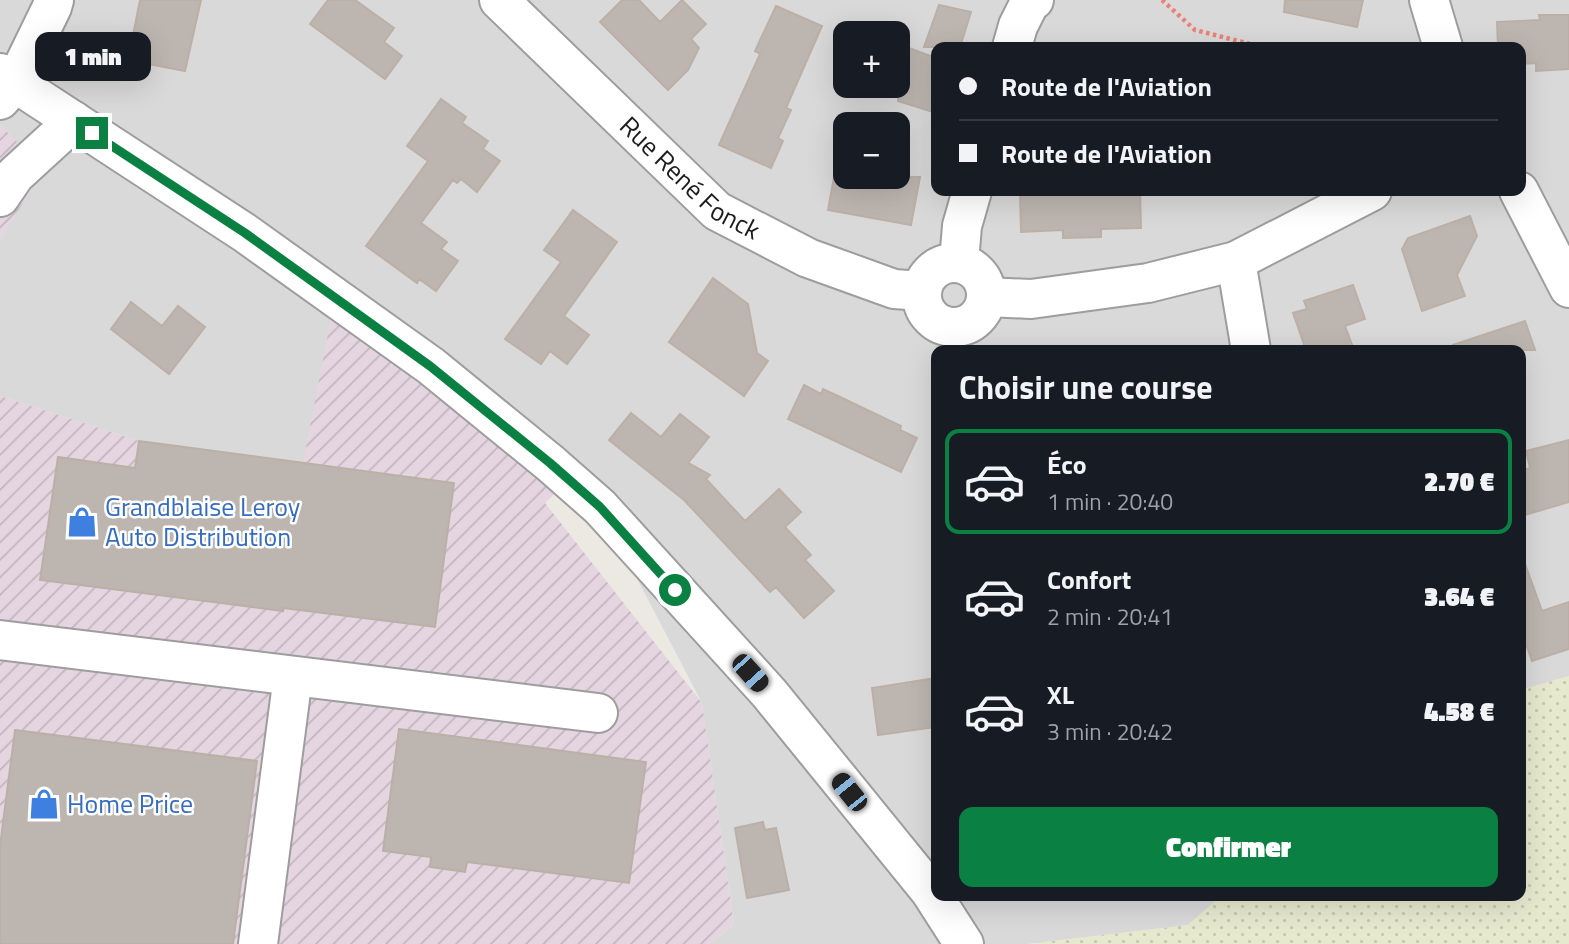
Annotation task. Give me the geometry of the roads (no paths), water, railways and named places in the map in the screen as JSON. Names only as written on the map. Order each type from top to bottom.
[{"type":"street","points":[[54,0],[52,8],[5,85],[74,121],[245,233],[430,366],[550,463],[600,507],[769,693],[931,893]]},
{"type":"street","name":"Rue René Fonck","points":[[499,0],[717,211],[808,258],[894,289],[922,291]]},
{"type":"street","points":[[1013,42],[1018,26],[1030,2],[1034,0]]},
{"type":"street","points":[[1429,0],[1442,42]]},
{"type":"street","points":[[0,197],[15,175],[74,121]]},
{"type":"street","points":[[959,262],[962,226],[971,196]]},
{"type":"street","points":[[987,297],[1031,299],[1148,283],[1236,261],[1362,196]]},
{"type":"street","points":[[1522,196],[1569,288]]},
{"type":"street","points":[[1236,261],[1250,345]]},
{"type":"street","points":[[959,262],[971,266],[979,274],[986,285],[987,297],[981,313],[953,339],[942,325],[926,312],[922,291],[926,279],[934,269],[946,263],[959,262]]},
{"type":"street","points":[[0,640],[598,713]]},
{"type":"street","points":[[258,944],[293,676]]},
{"type":"street","points":[[936,901],[964,944]]},
{"type":"place","name":"Grandblaise Leroy Auto Distribution","points":[[82,522]]},
{"type":"place","name":"Home Price","points":[[44,804]]}]
